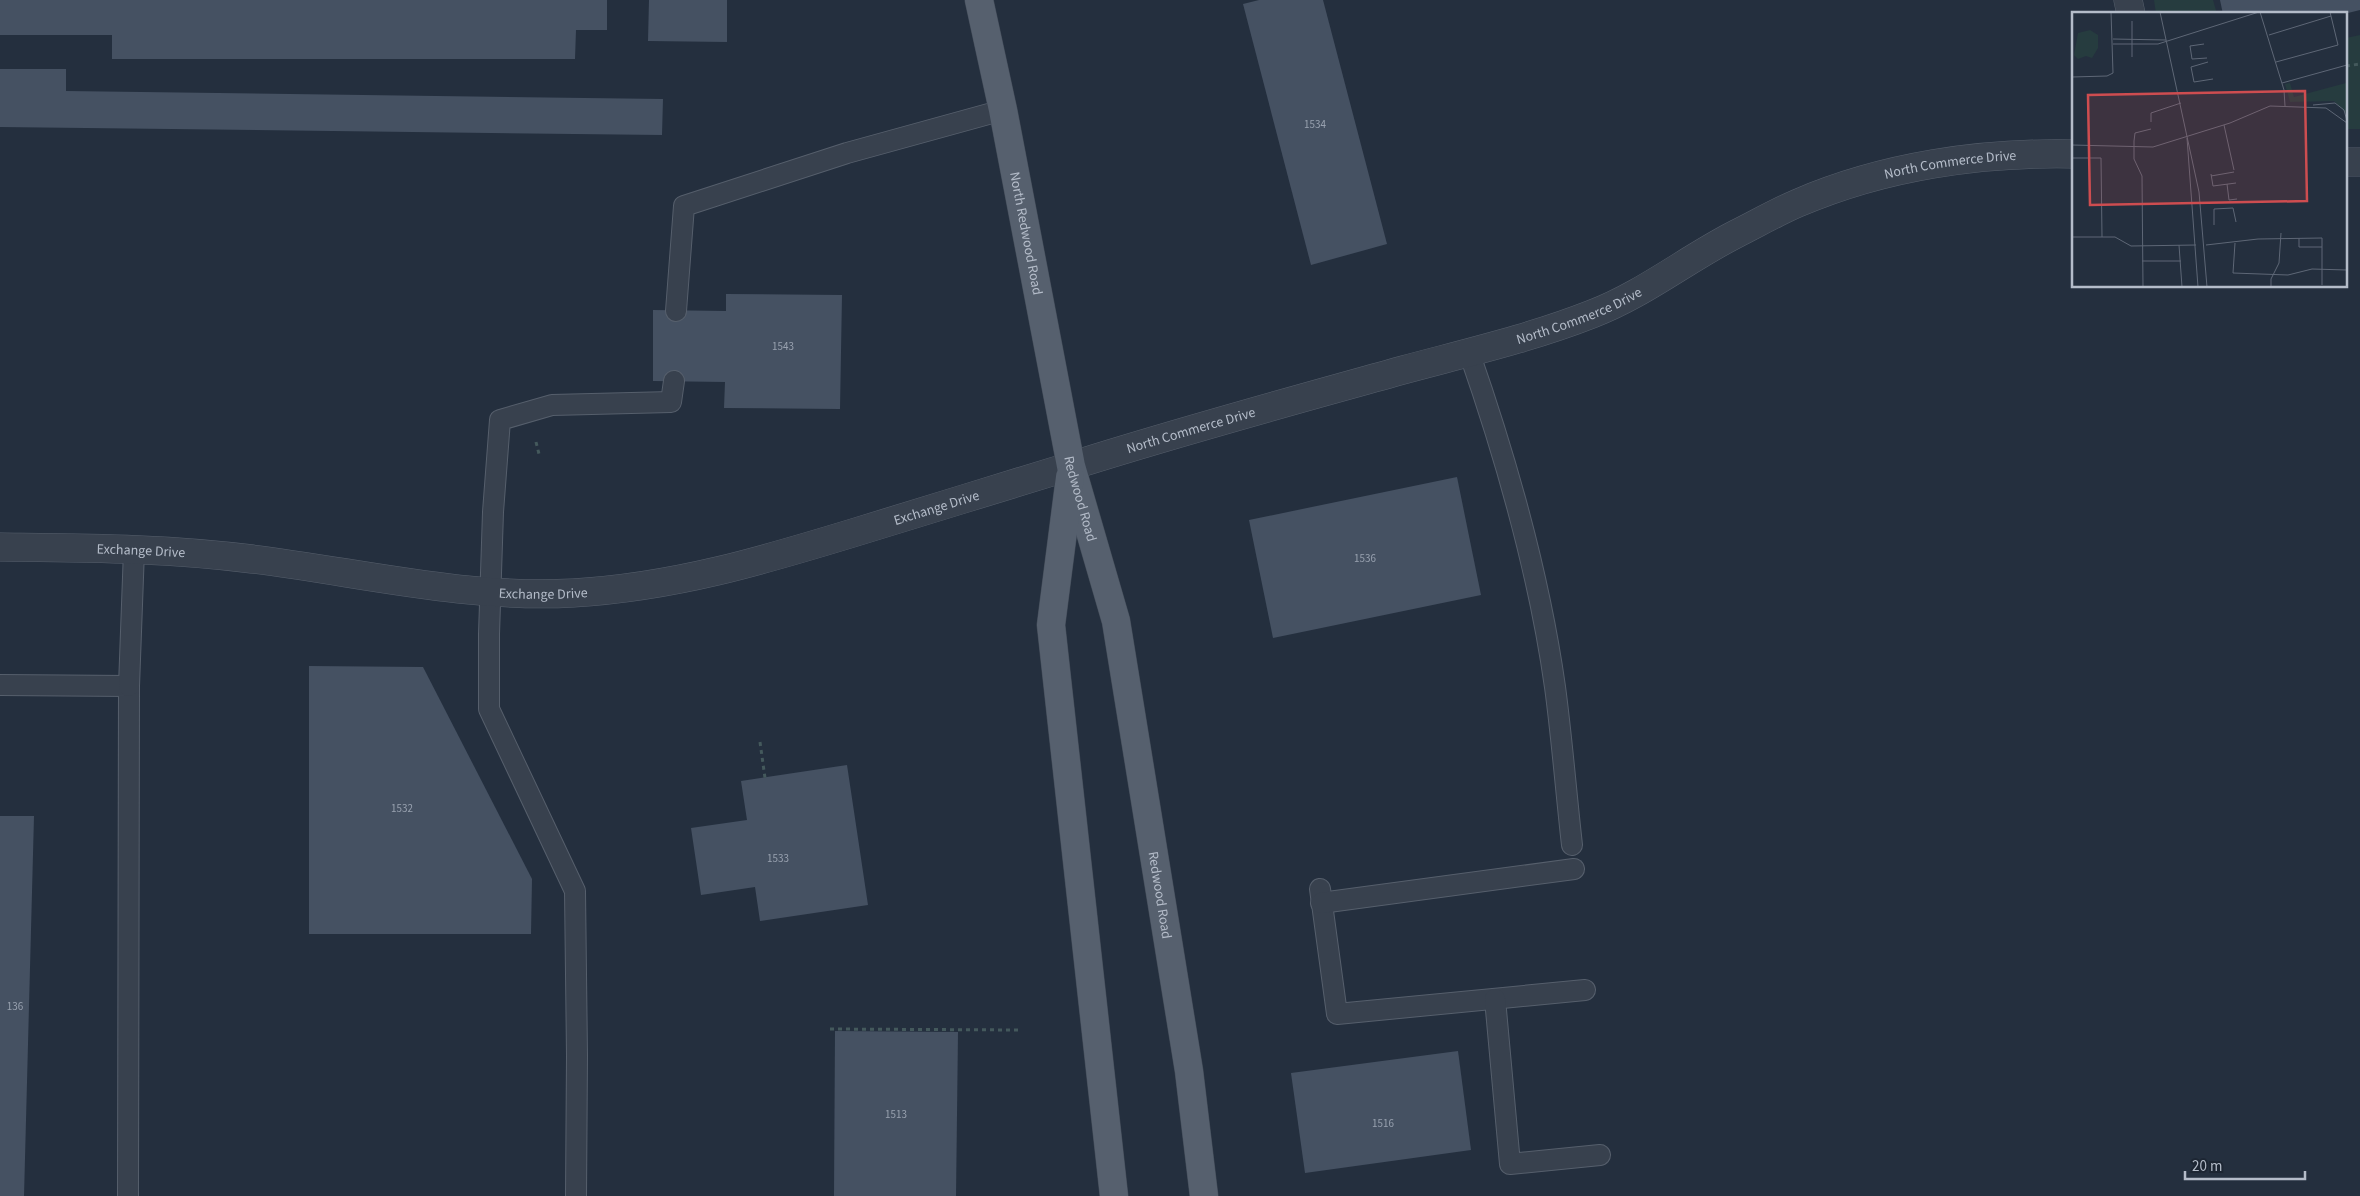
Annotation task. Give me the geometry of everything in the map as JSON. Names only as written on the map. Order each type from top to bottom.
[{"type":"main road","name":"North Redwood Road","points":[[979,0],[1003,110],[1071,466]]},
{"type":"main road","name":"Redwood Road","points":[[1071,466],[1051,625],[1114,1196]]},
{"type":"main road","name":"Redwood Road","points":[[1071,466],[1116,620],[1189,1071],[1204,1196]]},
{"type":"street","name":"North Commerce Drive","points":[[1071,466],[1159,438],[1469,352],[1593,314],[1646,289],[1750,227],[1799,203],[1854,185],[1920,166],[1977,158],[2072,154]]},
{"type":"street","name":"Exchange Drive","points":[[0,547],[134,550],[249,558],[444,588],[491,592],[571,593],[632,588],[694,578],[754,563],[1071,466]]},
{"type":"lane","points":[[676,311],[684,206],[847,153],[1003,110]]},
{"type":"lane","points":[[1469,352],[1486,401],[1528,548],[1555,686],[1572,845]]},
{"type":"lane","points":[[576,1196],[575,891],[489,709],[494,512],[500,420],[552,404],[671,402],[674,382]]},
{"type":"lane","points":[[128,1196],[129,686],[134,550]]},
{"type":"lane","points":[[0,685],[129,686]]},
{"type":"lane","points":[[1574,868],[1321,896],[1337,1014],[1585,990]]},
{"type":"lane","points":[[1495,999],[1510,1164],[1600,1155]]},
{"type":"path","points":[[534,437],[539,454]]},
{"type":"path","points":[[760,742],[764,778]]},
{"type":"path","points":[[830,1028],[1018,1030]]},
{"type":"green space","points":[[2154,0],[2213,0],[2216,12],[2156,12]]},
{"type":"green space","points":[[2360,35],[2360,129],[2348,129],[2348,38]]},
{"type":"building","points":[[0,0],[607,0],[607,30],[576,30],[575,59],[112,59],[112,35],[0,35]]},
{"type":"building","points":[[649,0],[727,0],[727,42],[648,41]]},
{"type":"building","points":[[1259,0],[1323,0],[1387,244],[1311,265],[1243,4]]},
{"type":"building","points":[[2220,0],[2360,0],[2360,10],[2348,13],[2223,12]]},
{"type":"building","points":[[0,69],[66,69],[66,91],[663,99],[662,135],[0,127]]},
{"type":"building","points":[[726,294],[842,295],[840,409],[724,408],[725,382],[653,381],[653,310],[726,311]]},
{"type":"building","points":[[1457,477],[1481,595],[1273,638],[1249,520]]},
{"type":"building","points":[[309,666],[423,667],[532,879],[531,934],[309,934]]},
{"type":"building","points":[[847,765],[868,905],[760,921],[755,887],[701,895],[691,828],[747,820],[741,781]]},
{"type":"building","points":[[0,816],[34,816],[24,1196],[0,1196]]},
{"type":"building","points":[[835,1031],[958,1032],[956,1196],[834,1196]]},
{"type":"building","points":[[1458,1051],[1471,1150],[1305,1173],[1291,1073]]}]
